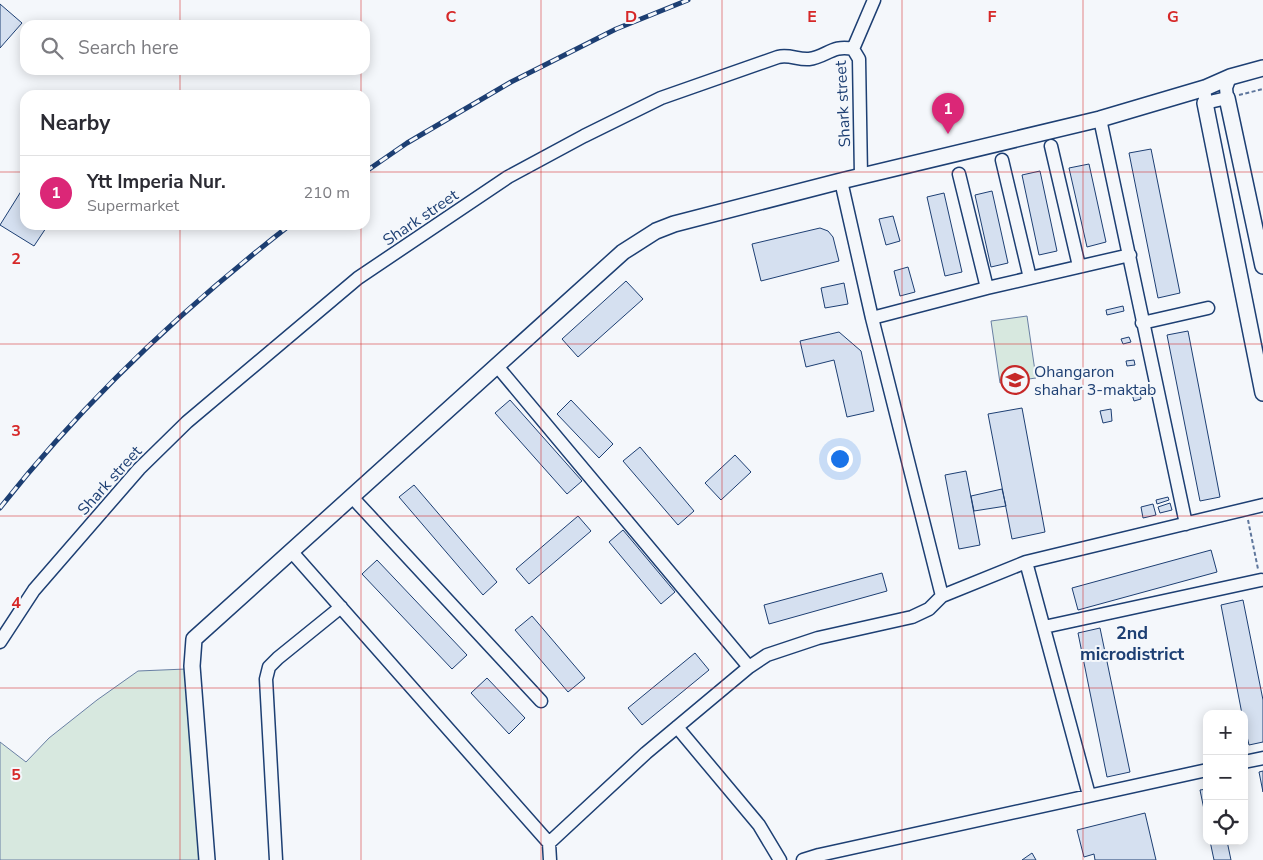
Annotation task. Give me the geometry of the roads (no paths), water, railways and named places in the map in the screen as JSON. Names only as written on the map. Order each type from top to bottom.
[{"type":"main road","points":[[207,860],[192,666],[194,639],[623,252],[656,231],[674,224],[840,181],[1100,118],[1205,96],[1230,77],[1263,68]]},
{"type":"main road","points":[[1205,96],[1263,393]]},
{"type":"main road","points":[[1227,98],[1263,266]]},
{"type":"street","points":[[853,49],[874,0]]},
{"type":"street","name":"Shark street","points":[[0,642],[34,590],[139,469],[187,422],[358,278],[508,177],[584,136],[661,98],[778,57],[790,56],[806,59],[835,48],[843,47],[853,49],[859,59],[861,176]]},
{"type":"street","points":[[1205,96],[1227,98],[1226,88],[1230,77]]},
{"type":"street","points":[[1100,118],[1186,524]]},
{"type":"street","points":[[1051,146],[1079,266]]},
{"type":"street","points":[[1002,160],[1030,278]]},
{"type":"street","points":[[959,174],[987,288]]},
{"type":"street","points":[[840,181],[872,318],[942,596]]},
{"type":"street","points":[[872,318],[987,288],[1130,255]]},
{"type":"street","points":[[1142,323],[1208,308]]},
{"type":"street","points":[[497,366],[749,667]]},
{"type":"street","points":[[352,497],[541,701]]},
{"type":"street","points":[[549,843],[646,753],[749,667],[767,655],[818,638],[912,617],[929,609],[942,596],[1026,562],[1263,505]]},
{"type":"street","points":[[290,551],[341,606],[549,843],[550,860]]},
{"type":"street","points":[[1026,562],[1089,796]]},
{"type":"street","points":[[1044,627],[1261,580]]},
{"type":"street","points":[[276,860],[266,678],[269,668],[278,658],[341,606]]},
{"type":"street","points":[[677,727],[759,825],[780,860]]},
{"type":"street","points":[[1248,761],[1263,758]]},
{"type":"street","points":[[803,860],[819,854],[1203,771]]},
{"type":"railway","points":[[370,169],[407,143],[511,82],[616,29],[688,0]]},
{"type":"railway","points":[[0,508],[66,430],[136,358],[211,289],[284,230]]},
{"type":"place","name":"Ytt Imperia Nur.","points":[[948,134]]},
{"type":"place","name":"Ohangaron shahar 3-maktab","points":[[1015,380]]},
{"type":"district","name":"2nd microdistrict","points":[[1132,643]]}]
